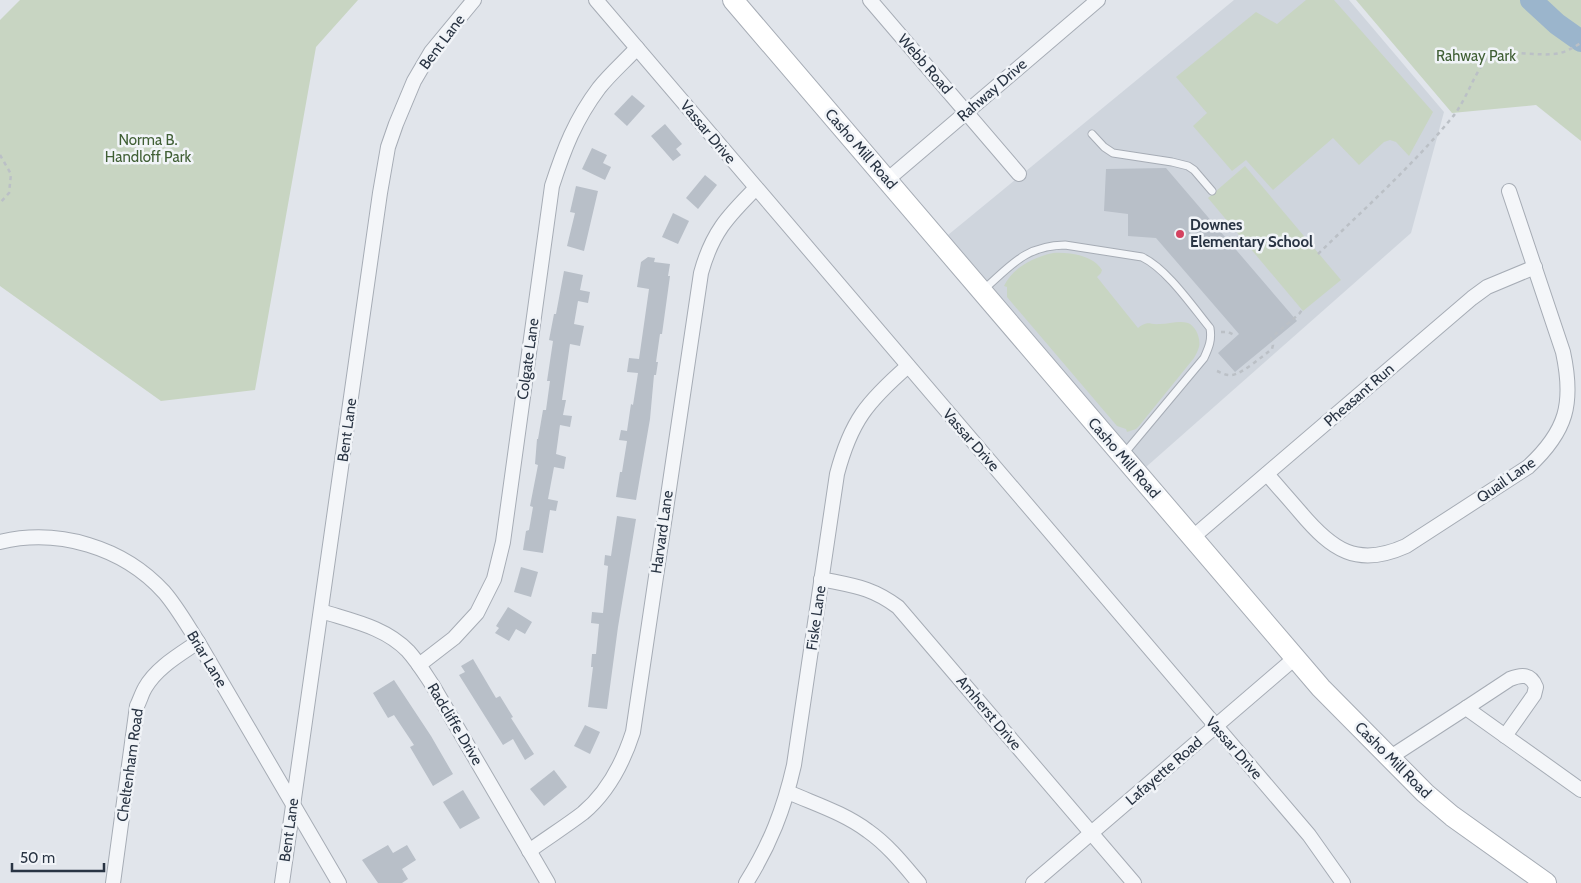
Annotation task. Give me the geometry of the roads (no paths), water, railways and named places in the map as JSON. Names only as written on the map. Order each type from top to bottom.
[{"type":"street","name":"Bent Lane","points":[[282,883],[388,147],[405,100],[423,65],[443,36],[474,0]]},
{"type":"street","name":"Vassar Drive","points":[[596,0],[1309,835],[1343,883]]},
{"type":"street","name":"Casho Mill Road","points":[[733,0],[1321,688],[1419,788],[1452,816],[1546,883]]},
{"type":"street","name":"Webb Road","points":[[870,0],[1019,174]]},
{"type":"street","name":"Rahway Drive","points":[[887,180],[1098,0]]},
{"type":"street","name":"Colgate Lane","points":[[419,665],[454,638],[477,613],[494,579],[503,542],[552,186],[564,147],[578,120],[600,87],[637,48]]},
{"type":"street","name":"Harvard Lane","points":[[529,851],[583,812],[598,797],[620,765],[631,741],[634,732],[700,273],[707,252],[723,222],[756,188]]},
{"type":"street","name":"Quail Lane","points":[[1267,474],[1315,530],[1326,540],[1337,548],[1350,553],[1378,555],[1406,546],[1528,467],[1551,443],[1560,428],[1566,411],[1568,374],[1563,352],[1509,191]]},
{"type":"street","name":"Pheasant Run","points":[[1193,537],[1472,298],[1487,287],[1535,267]]},
{"type":"street","name":"Fiske Lane","points":[[746,883],[778,823],[788,792],[794,765],[837,474],[842,453],[857,420],[868,404],[882,388],[908,366]]},
{"type":"street","name":"Briar Lane","points":[[0,542],[13,539],[54,538],[75,541],[115,556],[148,577],[164,592],[177,608],[198,642],[339,883]]},
{"type":"street","name":"Amherst Drive","points":[[821,579],[863,587],[876,592],[898,608],[1134,883]]},
{"type":"street","name":"Radcliffe Drive","points":[[321,611],[369,626],[382,632],[408,651],[419,665],[548,883]]},
{"type":"street","name":"Cheltenham Road","points":[[113,883],[137,706],[145,688],[156,673],[171,660],[198,642]]},
{"type":"street","name":"Lafayette Road","points":[[1033,883],[1295,658]]},
{"type":"street","points":[[1389,758],[1510,678],[1524,675],[1530,678],[1536,687],[1534,695],[1505,736]]},
{"type":"street","points":[[1466,708],[1581,790]]},
{"type":"street","points":[[788,792],[837,813],[868,830],[894,853],[919,883]]},
{"type":"lane","points":[[1092,134],[1104,147],[1113,153],[1188,166],[1194,170],[1212,191]]},
{"type":"lane","points":[[982,291],[1025,254],[1054,245],[1142,257],[1152,262],[1170,281],[1210,328],[1209,346],[1204,358],[1123,456]]},
{"type":"waterway","points":[[1531,0],[1557,24],[1581,41]]},
{"type":"place","name":"Downes Elementary School","points":[[1180,234]]},
{"type":"park label","name":"Rahway Park","points":[[1476,56]]},
{"type":"park label","name":"Norma B. Handloff Park","points":[[148,148]]}]
